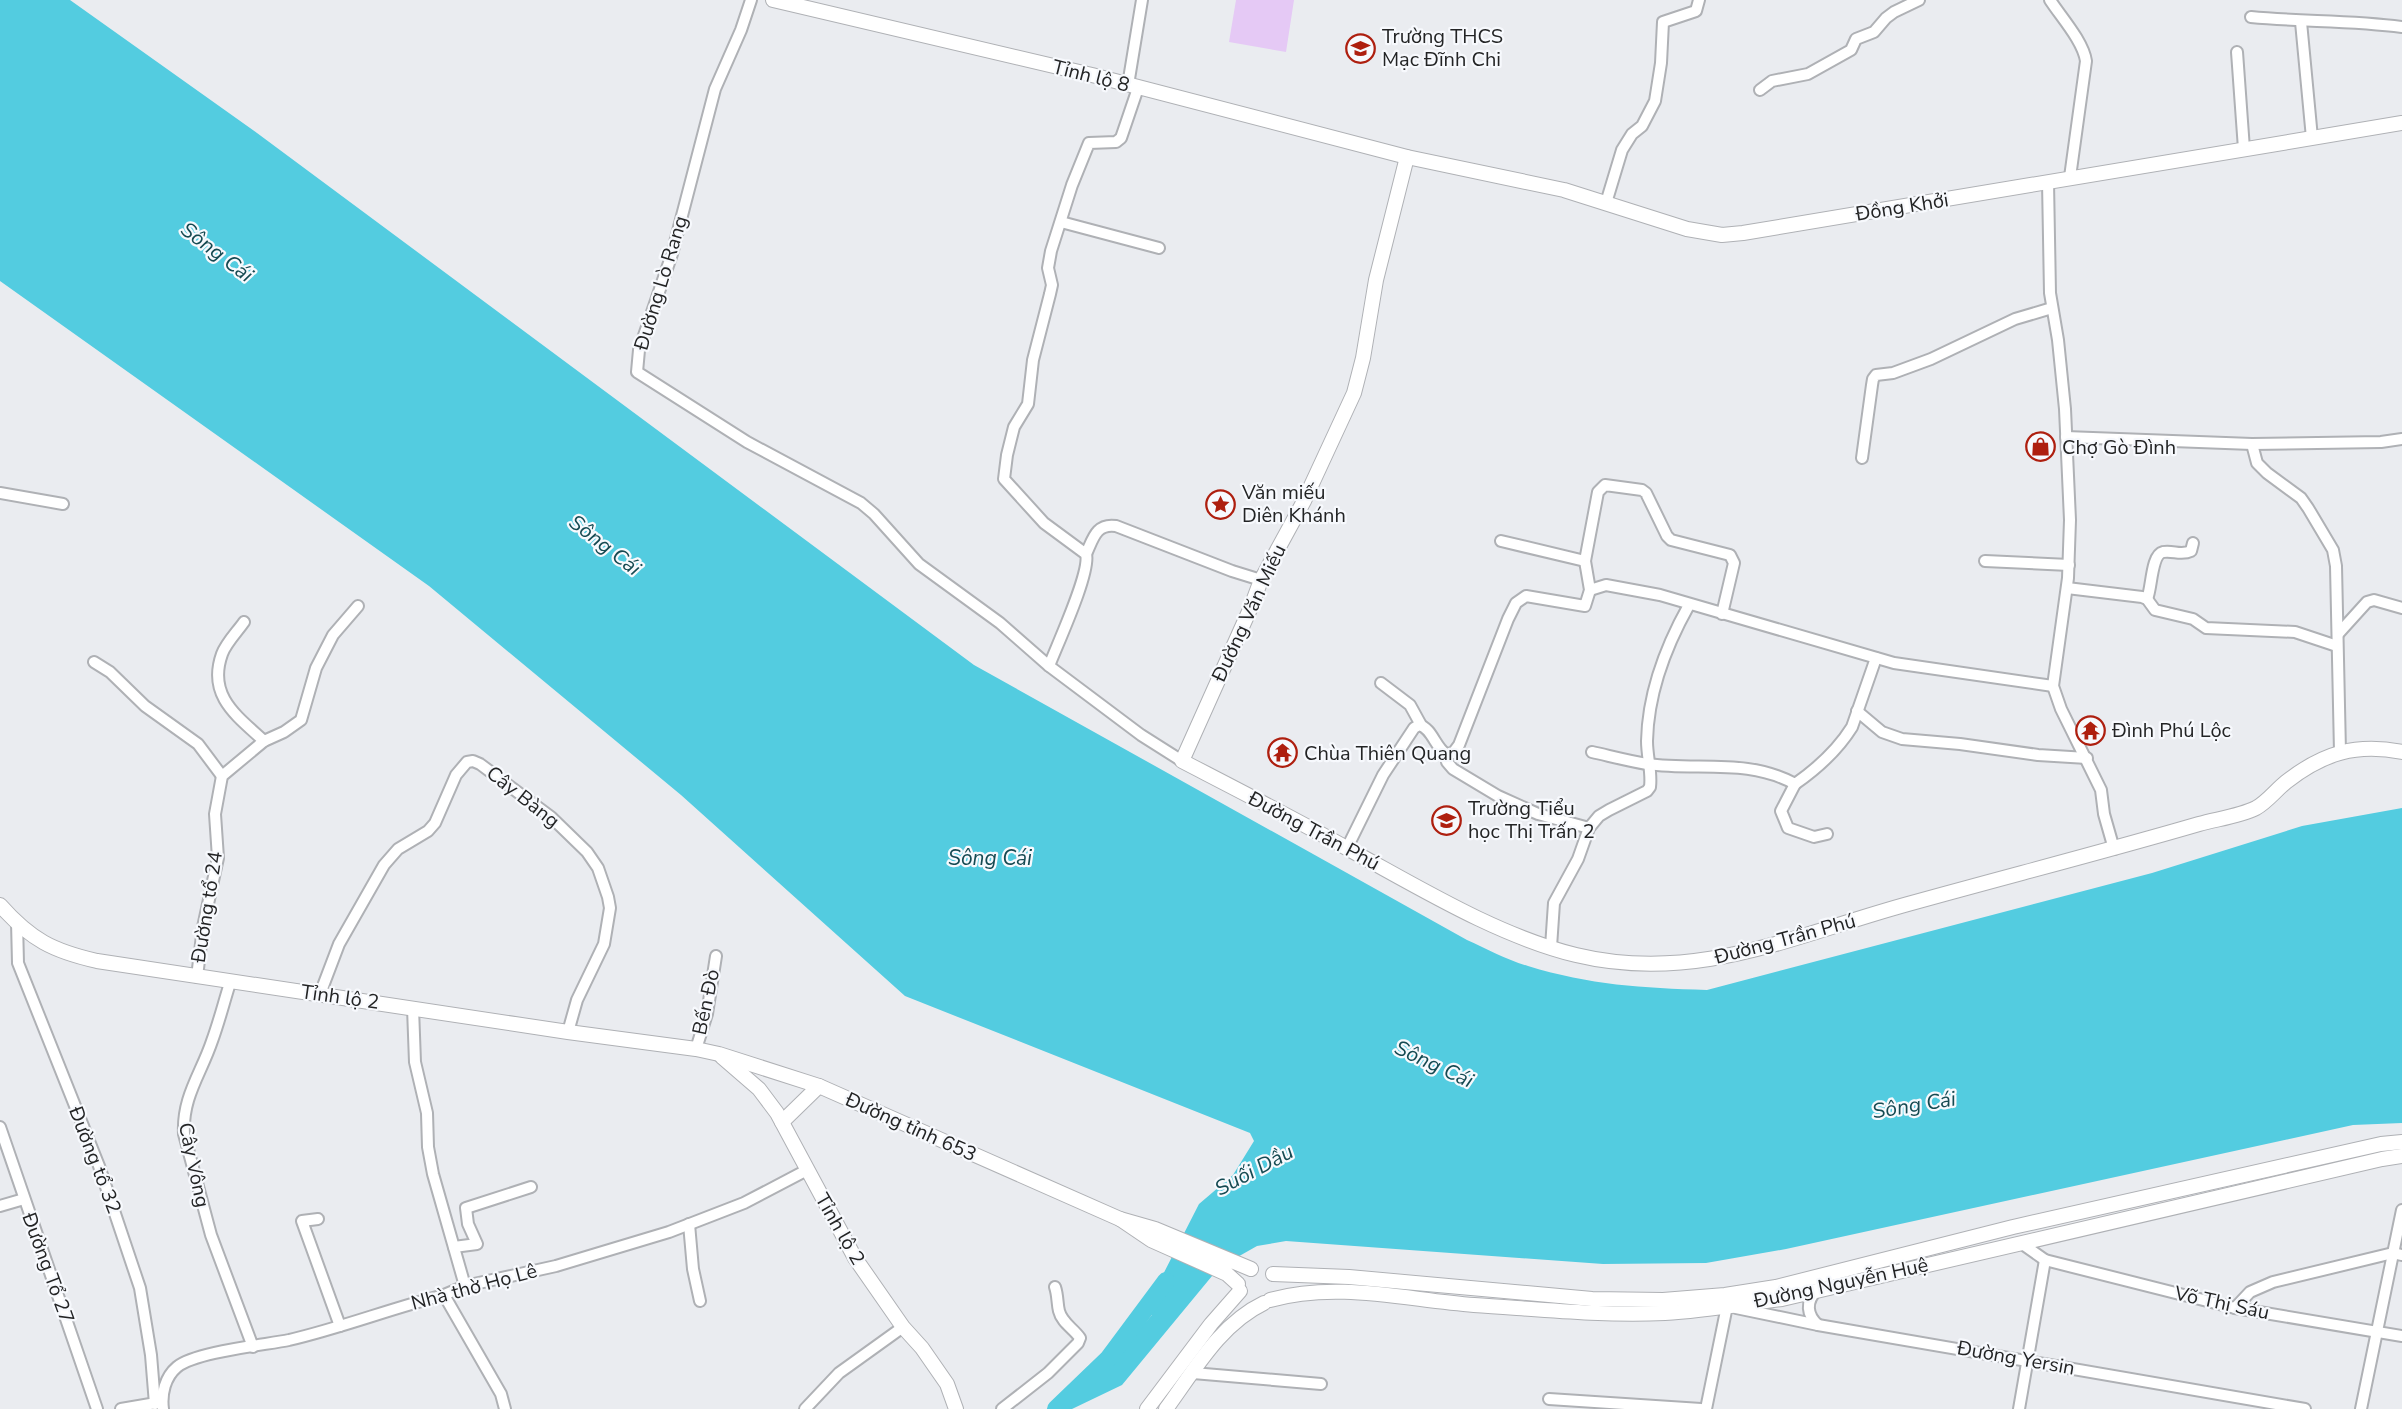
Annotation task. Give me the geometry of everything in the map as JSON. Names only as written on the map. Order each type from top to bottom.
[{"type":"main road","name":"Tỉnh lộ 8","points":[[773,0],[806,4],[1407,157]]},
{"type":"main road","name":"Đồng Khởi","points":[[1407,157],[1564,190],[1664,223],[1722,235],[2402,123]]},
{"type":"main road","name":"Đường Văn Miếu","points":[[1182,761],[1261,580],[1304,501],[1354,393],[1363,358],[1376,280],[1407,157]]},
{"type":"main road","name":"Đường Trần Phú","points":[[1182,761],[1410,883],[1530,941],[1574,955],[1641,964],[1690,963],[1728,958],[1769,948],[1895,908],[2114,849],[2257,807],[2303,769],[2340,752],[2372,748],[2402,752]]},
{"type":"main road","name":"Tỉnh lộ 2","points":[[0,905],[33,937],[62,953],[129,967],[696,1049]]},
{"type":"main road","name":"Đường tỉnh 653","points":[[696,1049],[719,1054],[819,1086],[1223,1264],[1251,1269]]},
{"type":"main road","name":"Tỉnh lộ 2","points":[[719,1054],[759,1089],[782,1122],[855,1258],[903,1327],[922,1348],[947,1383],[956,1409]]},
{"type":"main road","points":[[782,1122],[819,1086]]},
{"type":"main road","name":"Đường Nguyễn Huệ","points":[[1267,1302],[1290,1295],[1320,1291],[1348,1291],[1472,1304],[1630,1314],[1665,1313],[1726,1301],[2013,1227],[2381,1144],[2402,1142]]},
{"type":"main road","name":"Đường Nguyễn Huệ","points":[[1273,1274],[1349,1276],[1560,1297],[1726,1301],[1782,1299],[2402,1156]]},
{"type":"main road","points":[[2013,1227],[2020,1243]]},
{"type":"main road","name":"Đường tỉnh 653","points":[[1223,1264],[1239,1288]]},
{"type":"main road","points":[[1147,1409],[1239,1288],[1241,1273],[1251,1269],[1273,1274],[1280,1284],[1280,1289],[1267,1302],[1237,1320],[1216,1341],[1166,1409]]},
{"type":"main road","points":[[1239,1288],[1249,1301],[1267,1302]]},
{"type":"main road","points":[[1472,1304],[1473,1288]]},
{"type":"street","name":"Đường Lò Rang","points":[[751,0],[741,30],[715,89],[672,254],[639,350],[637,372],[747,442],[846,494],[874,514],[919,564],[1000,623],[1049,666]]},
{"type":"street","points":[[1086,554],[1044,524],[1004,479],[1014,427],[1028,404],[1032,367],[1050,294],[1049,260],[1086,147],[1093,142],[1118,141],[1133,86],[1142,0]]},
{"type":"street","points":[[1606,202],[1622,150],[1632,134],[1642,126],[1655,101],[1661,63],[1662,22],[1696,11],[1699,0]]},
{"type":"street","points":[[1760,90],[1772,81],[1808,74],[1843,55],[1851,50],[1856,39],[1874,32],[1886,18],[1918,0]]},
{"type":"street","points":[[2050,0],[2072,32],[2086,61],[2070,177]]},
{"type":"street","points":[[2251,17],[2301,22],[2373,23],[2402,27]]},
{"type":"street","points":[[2301,22],[2312,138]]},
{"type":"street","points":[[2237,52],[2244,149]]},
{"type":"street","points":[[2048,182],[2052,308],[2058,340],[2070,520],[2067,588],[2053,686],[2070,728],[2101,790],[2104,814],[2114,849]]},
{"type":"street","points":[[1061,222],[1159,248]]},
{"type":"street","points":[[1863,458],[1872,385],[1876,375],[1893,373],[1930,359],[2015,319],[2052,308]]},
{"type":"street","points":[[2066,437],[2252,444],[2381,442],[2402,439]]},
{"type":"street","points":[[2252,444],[2257,463],[2266,473],[2301,498],[2333,550],[2336,566],[2340,752]]},
{"type":"street","points":[[1446,754],[1453,753],[1459,745],[1498,642],[1516,603],[1526,596],[1582,607],[1587,603],[1590,590],[1585,561],[1600,489],[1612,485],[1642,490],[1646,493],[1671,540],[1726,552],[1732,558],[1734,563],[1722,614]]},
{"type":"street","points":[[0,493],[63,504]]},
{"type":"street","points":[[1182,761],[1141,735],[1049,666],[1084,576],[1086,554],[1099,528],[1106,525],[1116,526],[1261,580]]},
{"type":"street","points":[[1501,541],[1585,561]]},
{"type":"street","points":[[2146,599],[2151,589],[2154,560],[2157,555],[2164,552],[2187,553],[2191,551],[2193,543]]},
{"type":"street","points":[[1985,561],[2069,565]]},
{"type":"street","points":[[1590,590],[1606,585],[1622,587],[1660,595],[1876,658],[1915,667],[2053,686]]},
{"type":"street","points":[[2067,588],[2146,599],[2155,610],[2193,619],[2206,628],[2295,632],[2337,646]]},
{"type":"street","points":[[2337,634],[2367,602],[2374,600],[2402,608]]},
{"type":"street","points":[[1551,947],[1554,903],[1572,872],[1589,828],[1599,816],[1647,792],[1651,780],[1647,739],[1654,689],[1679,623],[1689,605]]},
{"type":"street","points":[[94,662],[110,672],[145,706],[198,744],[222,776],[264,741],[284,732],[301,720],[316,668],[333,635],[358,606]]},
{"type":"street","points":[[244,622],[222,654],[218,684],[227,707],[264,741]]},
{"type":"street","points":[[1827,834],[1814,837],[1788,828],[1781,811],[1795,784],[1820,767],[1852,727],[1876,658]]},
{"type":"street","points":[[1381,683],[1410,705],[1421,724],[1446,754],[1447,762],[1453,769],[1498,796],[1538,814],[1589,828]]},
{"type":"street","points":[[1857,711],[1888,736],[1902,739],[1952,743],[2038,755],[2087,758]]},
{"type":"street","points":[[1347,848],[1383,775],[1414,728],[1421,724]]},
{"type":"street","points":[[1592,752],[1648,764],[1743,767],[1768,772],[1795,784]]},
{"type":"street","name":"Cây Bàng","points":[[320,994],[339,944],[384,865],[398,849],[428,831],[435,823],[456,775],[466,762],[473,761],[551,816],[587,852],[598,868],[610,908],[608,927],[604,944],[577,1000],[568,1032]]},
{"type":"street","name":"Đường tổ 24","points":[[196,977],[218,858],[215,814],[222,776]]},
{"type":"street","name":"Đường tổ 32","points":[[17,922],[18,963],[99,1166],[140,1288],[160,1405]]},
{"type":"street","name":"Bến Đò","points":[[696,1049],[707,1014],[716,956]]},
{"type":"street","name":"Cây Vông","points":[[230,983],[212,1042],[186,1102],[183,1117],[184,1134],[211,1235],[253,1347]]},
{"type":"street","points":[[413,1008],[415,1062],[427,1113],[428,1148],[433,1174],[465,1286]]},
{"type":"street","name":"Đường Tổ 27","points":[[0,1127],[97,1409]]},
{"type":"street","name":"Nhà thờ Họ Lê","points":[[160,1405],[164,1388],[178,1366],[209,1356],[290,1340],[444,1295],[465,1286],[556,1266],[669,1232],[744,1203],[807,1170]]},
{"type":"street","points":[[454,1247],[477,1244],[468,1224],[466,1208],[531,1186]]},
{"type":"street","points":[[0,1206],[24,1199]]},
{"type":"street","points":[[2361,1409],[2378,1330],[2398,1254],[2402,1210]]},
{"type":"street","points":[[318,1219],[302,1221],[340,1326]]},
{"type":"street","points":[[689,1224],[693,1269],[700,1301]]},
{"type":"street","points":[[2019,1409],[2045,1260],[2020,1243]]},
{"type":"street","points":[[2235,1308],[2250,1292],[2273,1282],[2398,1254]]},
{"type":"street","name":"Võ Thị Sáu","points":[[2045,1260],[2235,1308],[2378,1330],[2402,1336]]},
{"type":"street","points":[[1002,1409],[1048,1373],[1078,1343],[1080,1338],[1066,1324],[1058,1309],[1059,1298],[1055,1287]]},
{"type":"street","points":[[1816,1290],[1811,1296],[1809,1312],[1810,1318],[1818,1326]]},
{"type":"street","points":[[444,1295],[501,1394],[505,1409]]},
{"type":"street","points":[[1706,1409],[1726,1301]]},
{"type":"street","name":"Đường Yersin","points":[[1726,1301],[1818,1326],[2026,1359],[2305,1409]]},
{"type":"street","points":[[805,1409],[839,1373],[903,1327]]},
{"type":"street","points":[[1193,1372],[1321,1384]]},
{"type":"street","points":[[1549,1399],[1701,1409]]},
{"type":"street","points":[[121,1409],[160,1405]]},
{"type":"shaded area","points":[[1236,0],[1294,0],[1286,52],[1229,42]]},
{"type":"water","name":"Sông Cái","points":[[0,0],[70,0],[257,133],[974,665],[1467,940],[1520,964],[1573,977],[1638,987],[1707,990],[2152,873],[2302,826],[2402,808],[2402,1123],[2353,1125],[1786,1249],[1706,1263],[1603,1264],[1286,1241],[1257,1246],[1234,1259],[1212,1276],[1122,1385],[1072,1409],[1057,1409],[1107,1366],[1152,1315],[1152,1296],[1199,1204],[1233,1175],[1254,1141],[1250,1133],[905,996],[681,795],[429,586],[0,281]]},
{"type":"waterway","name":"Suối Dầu","points":[[1056,1409],[1108,1359],[1166,1281]]},
{"type":"place","name":"Trường THCS Mạc Đĩnh Chi","points":[[1361,48]]},
{"type":"place","name":"Chợ Gò Đình","points":[[2041,447]]},
{"type":"place","name":"Văn miếu Diên Khánh","points":[[1221,504]]},
{"type":"place","name":"Đình Phú Lộc","points":[[2091,730]]},
{"type":"place","name":"Chùa Thiên Quang","points":[[1283,753]]},
{"type":"place","name":"Trường Tiểu học Thị Trấn 2","points":[[1447,820]]}]
